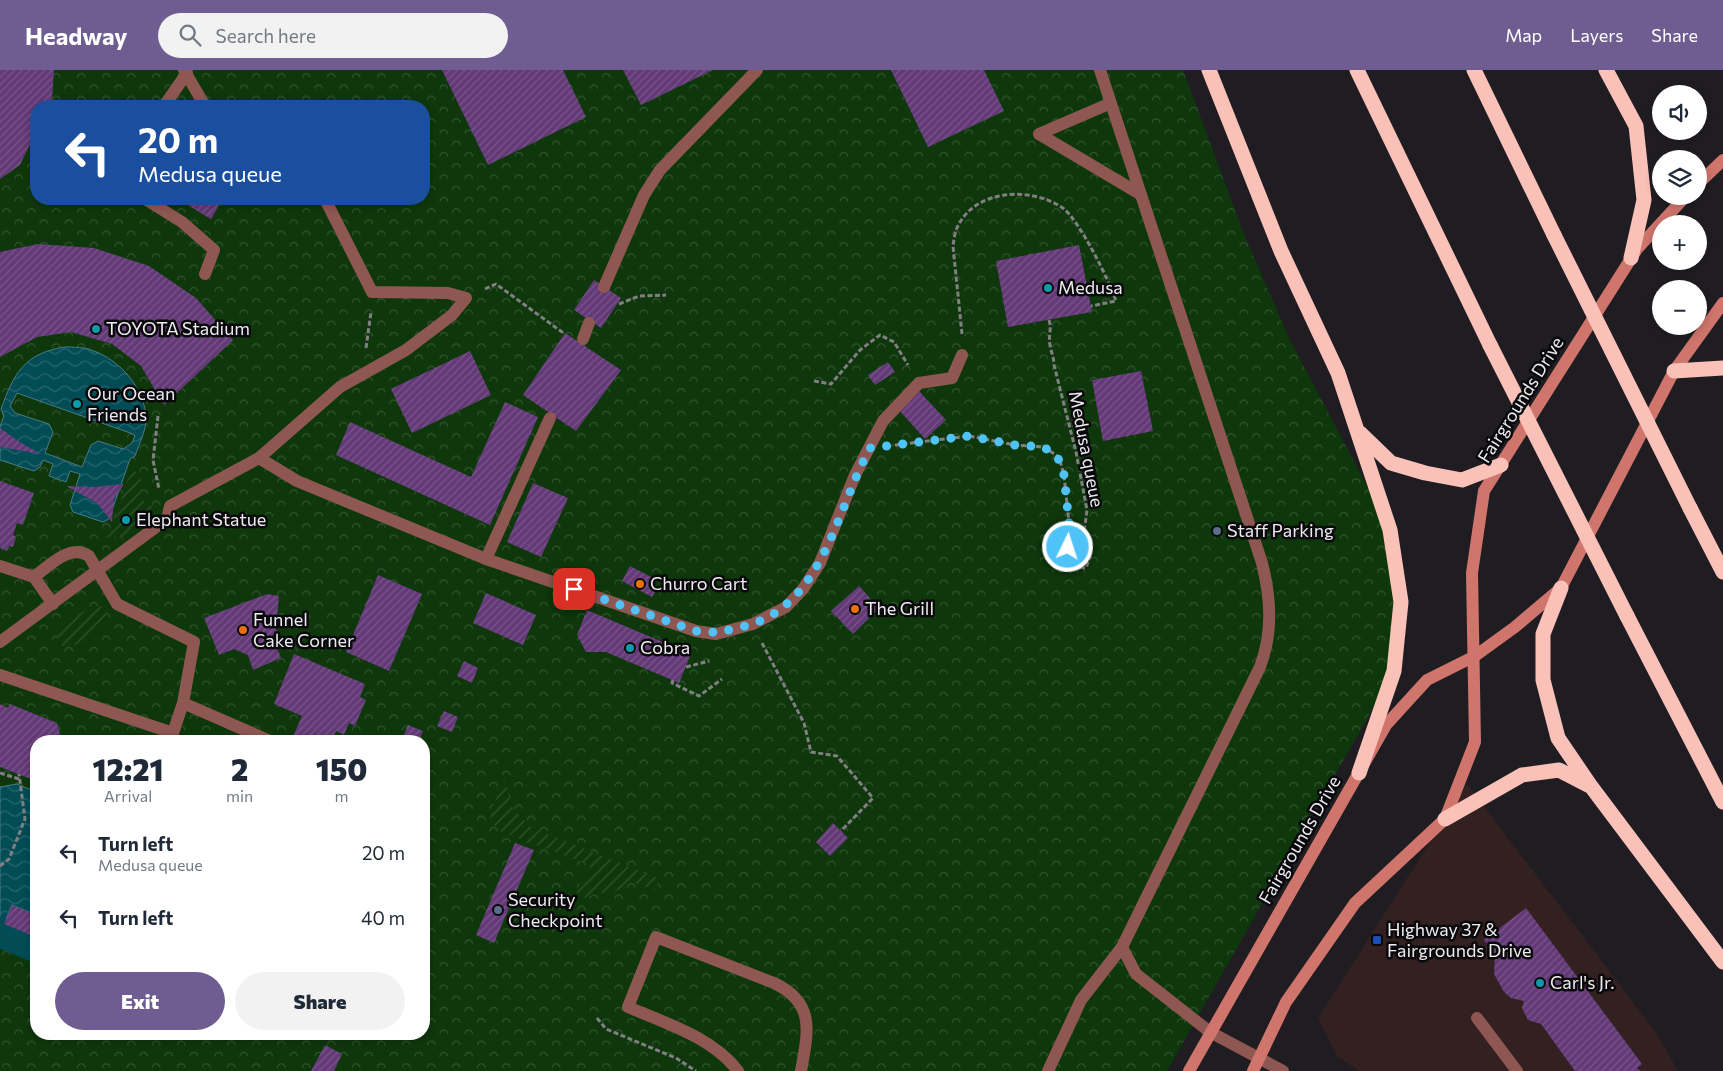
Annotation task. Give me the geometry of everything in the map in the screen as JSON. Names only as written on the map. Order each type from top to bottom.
[{"type":"highway","points":[[1209,70],[1281,252],[1338,373],[1390,530],[1401,602],[1394,671],[1358,773]]},
{"type":"highway","points":[[1357,70],[1490,345],[1723,802]]},
{"type":"highway","points":[[1474,70],[1554,235],[1723,572]]},
{"type":"highway","points":[[1606,70],[1636,126],[1644,200],[1631,258]]},
{"type":"highway","points":[[1674,371],[1723,368]]},
{"type":"highway","points":[[1359,432],[1391,462],[1426,473],[1462,480],[1501,465]]},
{"type":"highway","points":[[1561,588],[1543,634],[1543,680],[1558,738],[1590,785],[1723,962]]},
{"type":"highway","points":[[1445,819],[1522,775],[1559,770],[1590,785]]},
{"type":"main road","points":[[1707,175],[1723,160]]},
{"type":"main road","name":"Fairgrounds Drive","points":[[1252,1071],[1286,1002],[1355,903],[1445,819],[1475,742],[1472,573],[1484,491],[1637,249],[1678,205]]},
{"type":"main road","name":"Fairgrounds Drive","points":[[1189,1071],[1386,725],[1427,680],[1474,656],[1515,626],[1561,588],[1674,371],[1723,303]]},
{"type":"street","points":[[604,287],[632,220],[644,195],[660,170],[758,70]]},
{"type":"street","points":[[1048,1071],[1081,1000],[1122,947],[1260,667],[1266,650],[1269,630],[1268,587],[1262,564],[1100,70]]},
{"type":"street","points":[[168,100],[186,71],[202,100]]},
{"type":"street","points":[[1111,103],[1039,134],[1140,194]]},
{"type":"street","points":[[155,205],[182,222],[214,250],[205,274]]},
{"type":"street","points":[[0,642],[167,519],[170,506],[259,458],[340,387],[406,350],[452,315],[466,298],[448,294],[372,292],[328,205]]},
{"type":"street","points":[[583,339],[589,323]]},
{"type":"street","points":[[259,458],[297,481],[486,559],[696,631],[716,634],[753,624],[786,606],[803,589],[820,562],[855,475],[884,422],[919,383],[952,378],[962,355]]},
{"type":"street","points":[[486,559],[550,418]]},
{"type":"street","points":[[0,675],[173,733],[183,703],[194,642],[117,604],[89,556],[75,550],[34,577]]},
{"type":"street","points":[[0,566],[34,577],[53,604]]},
{"type":"street","points":[[183,703],[256,735]]},
{"type":"street","points":[[738,1071],[730,1061],[712,1047],[628,1007],[656,937],[774,983],[791,993],[801,1004],[806,1015],[808,1032],[801,1071]]},
{"type":"street","points":[[1122,947],[1136,974],[1210,1032],[1283,1071]]},
{"type":"street","points":[[1477,1018],[1517,1071]]},
{"type":"path","points":[[962,355],[962,329],[953,246],[959,224],[977,206],[990,200],[1001,196],[1028,194],[1043,198],[1065,210],[1075,222],[1108,278],[1116,301],[1091,306]]},
{"type":"path","points":[[466,298],[496,284],[562,332]]},
{"type":"path","points":[[362,374],[372,292]]},
{"type":"path","points":[[616,305],[639,296],[666,295]]},
{"type":"path","name":"Medusa queue","points":[[870,448],[969,436],[1015,445],[1044,447],[1058,458],[1064,475],[1070,557],[1077,567],[1086,568],[1090,557],[1084,533],[1087,510],[1076,452],[1054,365],[1054,355],[1050,347],[1052,331],[1049,320]]},
{"type":"path","points":[[814,381],[831,384],[860,350],[880,335],[894,342],[919,383]]},
{"type":"path","points":[[158,416],[153,460],[158,488],[170,506]]},
{"type":"path","points":[[753,624],[779,679],[804,723],[811,752],[837,756],[873,798],[841,830]]},
{"type":"path","points":[[686,667],[708,661]]},
{"type":"path","points":[[673,680],[672,683],[699,696],[722,679]]},
{"type":"path","points":[[0,773],[19,779]]},
{"type":"path","points":[[0,866],[9,859],[25,820],[19,774]]},
{"type":"path","points":[[597,1018],[606,1029],[676,1058],[696,1071]]},
{"type":"shaded area","points":[[1467,784],[1658,1035],[1678,1071],[1359,1071],[1337,1056],[1318,1018]]},
{"type":"green space","points":[[0,70],[1183,70],[1243,232],[1289,338],[1390,530],[1403,572],[1394,671],[1167,1071],[0,1071]]},
{"type":"green space","points":[[132,469],[139,475],[143,486],[139,498],[159,511],[125,537],[107,538]]},
{"type":"green space","points":[[100,606],[105,609],[108,615],[99,628],[82,641],[73,645],[65,646],[60,644],[57,636],[69,621],[88,609]]},
{"type":"green space","points":[[505,777],[511,806],[530,827],[660,879],[655,890],[636,883],[630,883],[613,893],[599,893],[581,899],[577,893],[578,889],[581,881],[590,872],[590,865],[499,831],[491,820],[490,814]]},
{"type":"water","points":[[64,347],[79,347],[104,356],[130,377],[145,407],[146,423],[142,437],[135,456],[130,459],[109,519],[103,522],[73,512],[70,505],[80,474],[70,471],[66,482],[49,476],[53,464],[43,460],[40,467],[34,471],[0,460],[0,426],[4,416],[1,409],[11,385],[22,367],[30,360],[50,350]],"holes":[[[17,393],[135,436],[132,443],[123,449],[98,441],[91,445],[82,467],[45,453],[53,432],[49,424],[15,413],[10,406]]]},
{"type":"water","points":[[17,784],[30,789],[30,912],[12,905],[4,924],[0,922],[0,787]]},
{"type":"building","points":[[0,70],[54,70],[52,100],[30,100],[30,144],[20,165],[0,179]]},
{"type":"building","points":[[442,70],[563,70],[586,117],[488,165]]},
{"type":"building","points":[[623,70],[713,70],[641,105]]},
{"type":"building","points":[[891,70],[984,70],[1004,111],[928,147]]},
{"type":"building","points":[[190,205],[219,205],[211,219]]},
{"type":"building","points":[[38,244],[94,248],[149,266],[196,298],[233,340],[164,405],[141,366],[112,344],[71,332],[37,337],[0,357],[0,252]]},
{"type":"building","points":[[1079,245],[1092,312],[1008,327],[996,261]]},
{"type":"building","points":[[594,280],[621,298],[601,328],[574,310]]},
{"type":"building","points":[[565,333],[621,370],[576,431],[523,395]]},
{"type":"building","points":[[470,351],[491,395],[412,433],[391,389]]},
{"type":"building","points":[[888,362],[895,372],[875,385],[868,375]]},
{"type":"building","points":[[1141,371],[1153,431],[1103,441],[1092,380]]},
{"type":"building","points":[[919,391],[946,420],[925,439],[899,410]]},
{"type":"building","points":[[505,402],[538,417],[490,525],[336,455],[350,422],[471,477]]},
{"type":"building","points":[[0,428],[21,443],[41,454],[0,447]]},
{"type":"building","points":[[0,481],[34,493],[23,525],[17,523],[13,535],[16,537],[13,547],[9,546],[7,551],[0,548]]},
{"type":"building","points":[[533,483],[568,498],[541,557],[507,542]]},
{"type":"building","points":[[124,484],[114,499],[112,522],[97,503],[66,486],[94,487]]},
{"type":"building","name":"Churro Cart","points":[[630,566],[655,579],[651,587],[656,590],[652,597],[622,581]]},
{"type":"building","points":[[378,575],[422,594],[389,671],[346,652]]},
{"type":"building","name":"The Grill","points":[[859,586],[879,608],[853,634],[831,611]]},
{"type":"building","points":[[486,593],[536,615],[523,645],[473,623]]},
{"type":"building","name":"Funnel Cake Corner","points":[[267,594],[279,596],[276,628],[278,633],[272,635],[281,658],[253,670],[248,655],[234,649],[219,655],[204,618]]},
{"type":"building","name":"Cobra","points":[[587,610],[691,654],[679,683],[606,652],[586,652],[577,635]]},
{"type":"building","points":[[294,654],[365,684],[360,697],[366,700],[355,726],[349,723],[344,735],[336,731],[334,735],[294,735],[302,716],[274,704]]},
{"type":"building","points":[[464,661],[478,668],[472,683],[457,676]]},
{"type":"building","points":[[0,704],[8,708],[10,704],[57,723],[60,735],[30,735],[30,779],[0,767]]},
{"type":"building","points":[[444,711],[458,717],[452,732],[437,726]]},
{"type":"building","points":[[408,725],[423,731],[421,735],[404,735]]},
{"type":"building","points":[[833,823],[848,838],[830,856],[816,842]]},
{"type":"building","name":"Security Checkpoint","points":[[515,843],[534,850],[494,943],[476,935]]},
{"type":"building","points":[[12,905],[30,912],[30,935],[4,924]]},
{"type":"building","name":"Carl's Jr.","points":[[1526,908],[1642,1064],[1637,1068],[1640,1071],[1575,1071],[1541,1024],[1528,1020],[1522,1008],[1524,1001],[1511,998],[1504,992],[1494,974],[1495,954],[1484,940]]},
{"type":"building","points":[[325,1045],[342,1054],[334,1071],[311,1071]]},
{"type":"waterway","points":[[0,932],[30,944]]},
{"type":"place","name":"Medusa","points":[[1048,288]]},
{"type":"place","name":"TOYOTA Stadium","points":[[96,329]]},
{"type":"place","name":"Our Ocean Friends","points":[[77,404]]},
{"type":"place","name":"Elephant Statue","points":[[126,520]]},
{"type":"place","name":"Staff Parking","points":[[1217,531]]},
{"type":"place","name":"Churro Cart","points":[[640,584]]},
{"type":"place","name":"The Grill","points":[[855,609]]},
{"type":"place","name":"Funnel Cake Corner","points":[[243,630]]},
{"type":"place","name":"Cobra","points":[[630,648]]},
{"type":"place","name":"Security Checkpoint","points":[[498,910]]},
{"type":"place","name":"Highway 37 & Fairgrounds Drive","points":[[1377,940]]},
{"type":"place","name":"Carl's Jr.","points":[[1540,983]]},
{"type":"route","points":[[574,589],[696,631],[716,634],[753,624],[786,606],[803,589],[820,562],[855,475],[870,448],[969,436],[1015,445],[1044,447],[1058,458],[1064,475],[1069,523],[1068,547]]}]
